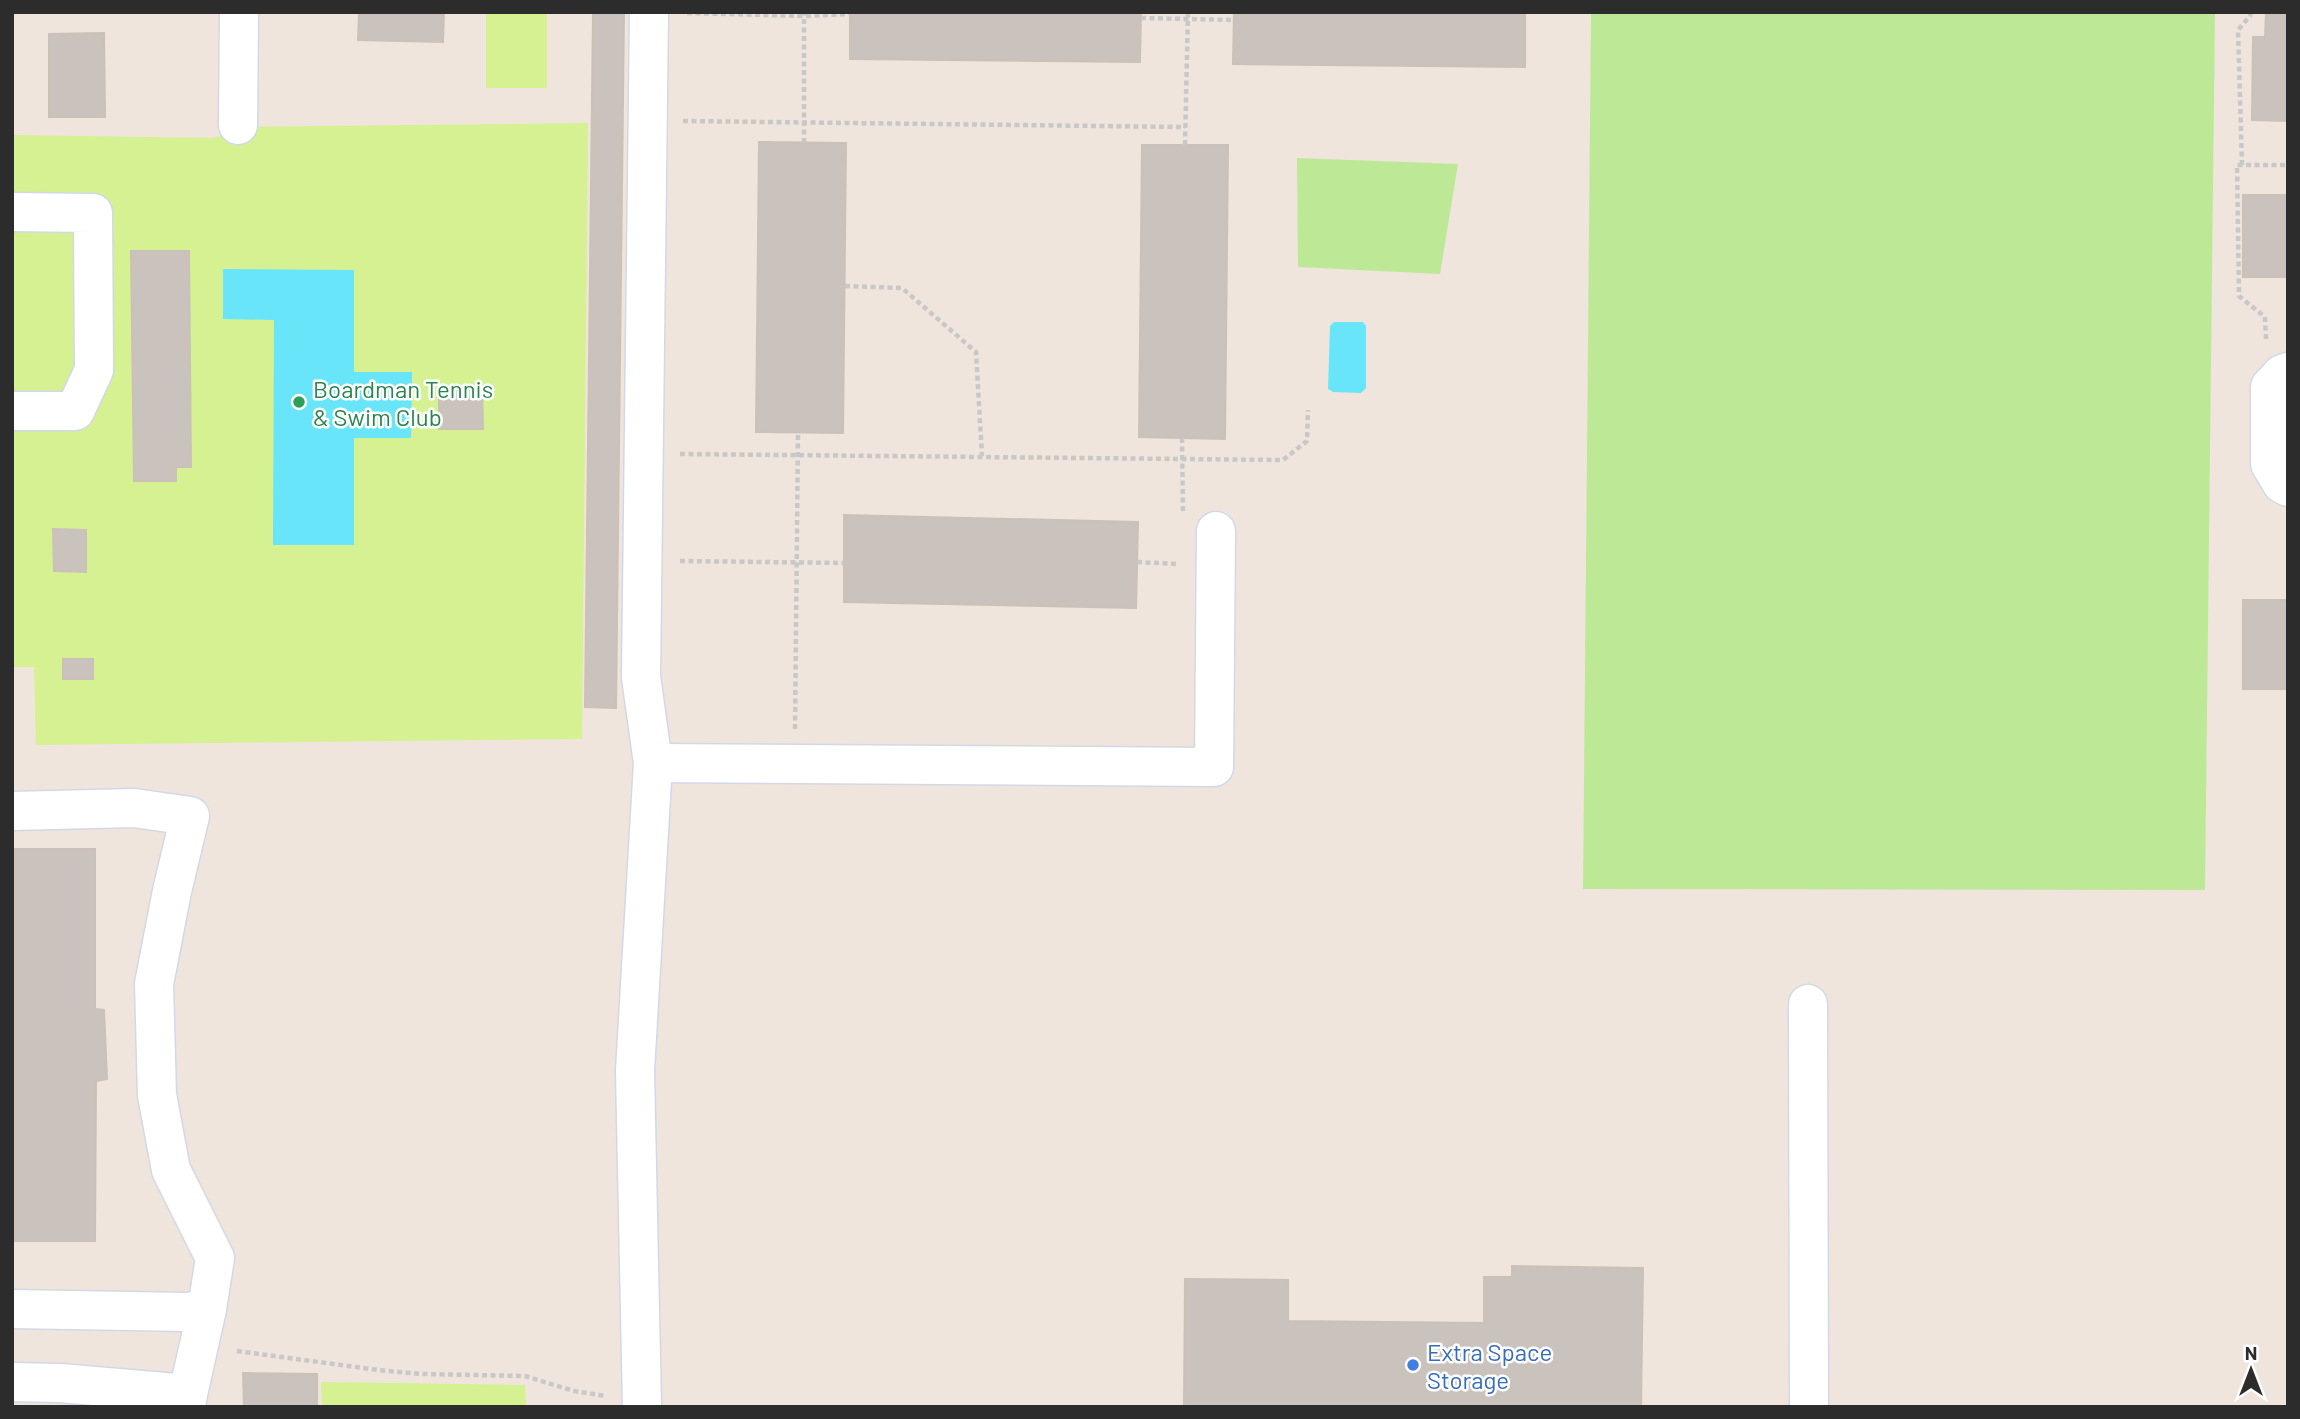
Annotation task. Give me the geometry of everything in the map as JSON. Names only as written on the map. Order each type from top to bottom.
[{"type":"street","points":[[238,125],[239,12]]},
{"type":"street","points":[[641,1403],[635,1071],[653,763],[641,677],[649,12]]},
{"type":"street","points":[[12,212],[93,213],[94,370],[75,411],[12,411]]},
{"type":"street","points":[[2279,380],[2270,464],[2282,484],[2288,487]]},
{"type":"street","points":[[653,763],[1214,766],[1216,531]]},
{"type":"street","points":[[12,811],[134,808],[190,816],[154,984],[157,1096],[171,1170],[215,1258],[187,1400],[60,1383],[12,1382]]},
{"type":"street","points":[[1808,1004],[1809,1393]]},
{"type":"street","points":[[12,1309],[187,1312],[207,1309]]},
{"type":"path","points":[[649,12],[850,14]]},
{"type":"path","points":[[2242,165],[2238,30],[2251,12]]},
{"type":"path","points":[[804,14],[804,143]]},
{"type":"path","points":[[1141,18],[1188,15],[1234,20]]},
{"type":"path","points":[[1185,145],[1188,15]]},
{"type":"path","points":[[648,121],[1185,127]]},
{"type":"path","points":[[2279,380],[2265,317],[2239,296],[2237,165],[2288,165]]},
{"type":"path","points":[[845,286],[902,288],[976,352],[982,456]]},
{"type":"path","points":[[644,454],[1283,460],[1307,441],[1308,410]]},
{"type":"path","points":[[794,764],[798,432]]},
{"type":"path","points":[[1182,438],[1183,527],[1216,531]]},
{"type":"path","points":[[643,560],[844,563]]},
{"type":"path","points":[[231,1350],[423,1374],[524,1376],[574,1391],[641,1403]]},
{"type":"green space","points":[[486,12],[547,12],[547,88],[486,88]]},
{"type":"green space","points":[[1591,12],[2215,12],[2205,890],[1583,889]]},
{"type":"green space","name":"Boardman Tennis & Swim Club","points":[[588,123],[582,739],[36,745],[34,667],[12,667],[12,135],[214,138],[238,127]]},
{"type":"green space","points":[[1297,158],[1458,164],[1440,274],[1298,267]]},
{"type":"green space","points":[[321,1382],[525,1385],[526,1407],[322,1407]]},
{"type":"water","points":[[223,269],[354,270],[354,372],[412,372],[411,438],[354,438],[354,545],[273,545],[274,320],[223,319]]},
{"type":"water","points":[[1334,322],[1363,322],[1366,326],[1366,388],[1361,393],[1333,392],[1328,389],[1330,326]]},
{"type":"building","points":[[359,12],[444,12],[443,42],[358,40]]},
{"type":"building","points":[[593,12],[624,12],[616,708],[585,707]]},
{"type":"building","points":[[850,12],[1141,12],[1140,62],[850,59]]},
{"type":"building","points":[[1234,12],[1525,12],[1525,67],[1233,64]]},
{"type":"building","points":[[2266,12],[2288,12],[2288,121],[2252,120],[2253,37],[2265,37]]},
{"type":"building","points":[[104,33],[105,117],[49,117],[49,34]]},
{"type":"building","points":[[759,142],[846,143],[843,433],[756,432]]},
{"type":"building","points":[[1142,145],[1228,145],[1225,439],[1139,437]]},
{"type":"building","points":[[2243,195],[2288,195],[2288,277],[2243,277]]},
{"type":"building","points":[[131,251],[189,251],[191,467],[176,467],[176,481],[134,481]]},
{"type":"building","points":[[439,387],[482,387],[483,429],[439,429]]},
{"type":"building","points":[[844,515],[1138,522],[1136,608],[844,602]]},
{"type":"building","points":[[53,529],[86,530],[86,572],[54,571]]},
{"type":"building","points":[[2243,600],[2288,600],[2288,689],[2243,689]]},
{"type":"building","points":[[63,659],[93,659],[93,679],[63,679]]},
{"type":"building","points":[[12,849],[95,849],[95,1009],[104,1010],[107,1079],[96,1081],[95,1241],[12,1241]]},
{"type":"building","name":"Extra Space Storage","points":[[1512,1266],[1643,1268],[1641,1407],[1184,1407],[1185,1279],[1288,1280],[1288,1321],[1484,1323],[1484,1277],[1512,1277]]},
{"type":"building","points":[[243,1373],[317,1374],[317,1407],[244,1407]]},
{"type":"place","name":"Boardman Tennis & Swim Club","points":[[299,402]]},
{"type":"place","name":"Extra Space Storage","points":[[1413,1365]]}]
